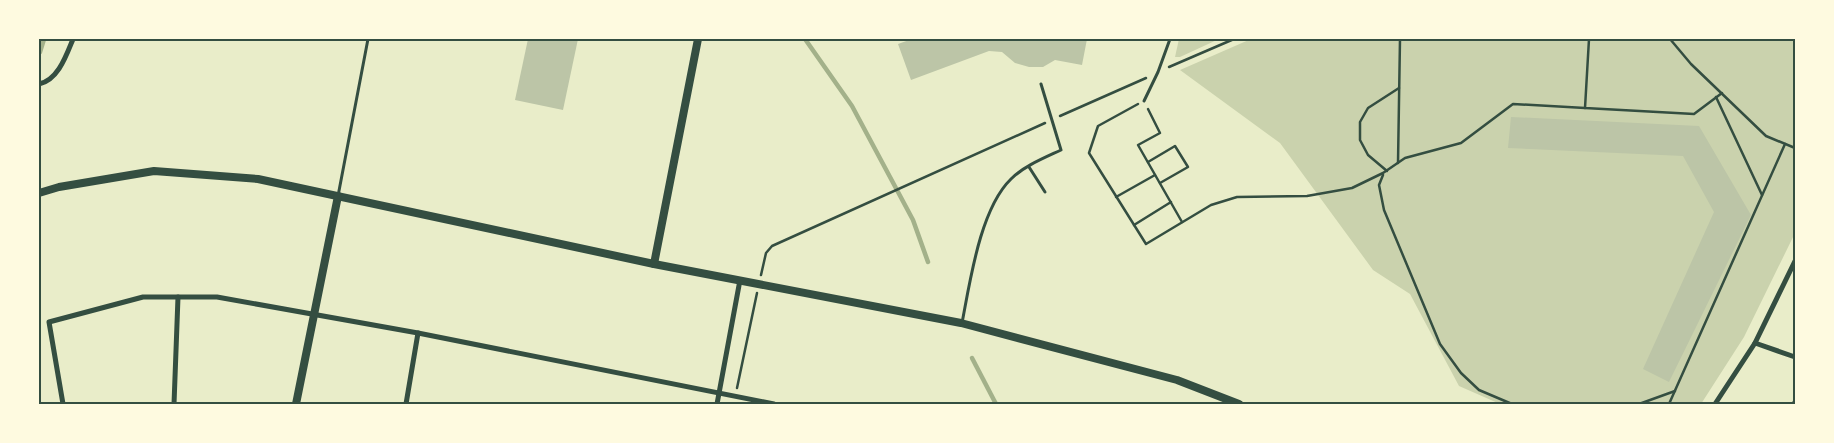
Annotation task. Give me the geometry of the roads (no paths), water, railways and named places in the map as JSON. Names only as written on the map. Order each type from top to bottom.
[{"type":"street","points":[[39,84],[49,81],[56,73],[73,39]]},
{"type":"street","points":[[654,264],[698,39]]},
{"type":"street","points":[[39,193],[59,187],[154,171],[258,179],[654,264],[961,323],[1177,380],[1239,404]]},
{"type":"street","points":[[296,404],[338,196]]},
{"type":"street","points":[[1716,404],[1755,343],[1795,261]]},
{"type":"street","points":[[717,404],[740,280]]},
{"type":"street","points":[[63,404],[49,322],[143,297],[217,297],[314,314],[774,404]]},
{"type":"street","points":[[174,404],[178,297]]},
{"type":"street","points":[[406,404],[418,334]]},
{"type":"street","points":[[1755,343],[1795,357]]},
{"type":"lane","points":[[338,196],[368,39]]},
{"type":"lane","points":[[1144,101],[1158,72],[1170,39]]},
{"type":"lane","points":[[961,323],[979,241],[991,209],[1011,179],[1061,150],[1041,84]]},
{"type":"lane","points":[[1030,167],[1045,192]]},
{"type":"waterway","points":[[40,52],[44,39]]},
{"type":"waterway","points":[[805,39],[852,106],[913,220],[928,262]]},
{"type":"waterway","points":[[972,358],[996,404]]}]
